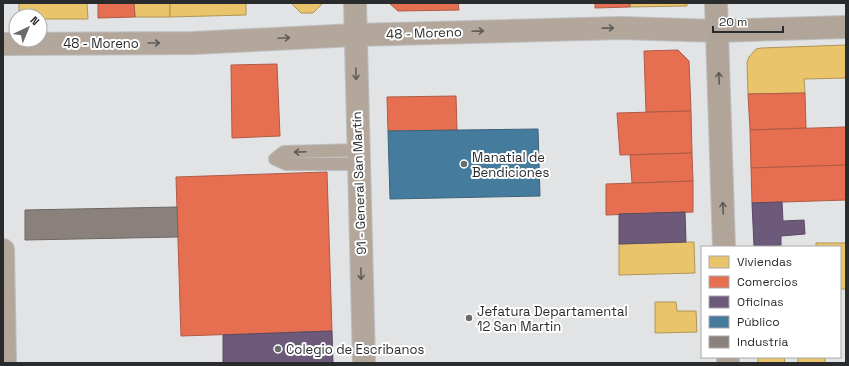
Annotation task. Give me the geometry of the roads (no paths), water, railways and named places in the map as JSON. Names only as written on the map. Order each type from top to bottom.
[{"type":"street","name":"91 - General San Martín","points":[[355,3],[364,363]]},
{"type":"street","points":[[716,3],[724,246]]},
{"type":"street","name":"48 - Moreno","points":[[3,44],[193,43],[355,35],[621,28],[717,31],[846,27]]},
{"type":"street","points":[[3,250],[5,363]]},
{"type":"lane","points":[[284,152],[358,157],[286,164],[276,159],[284,152]]},
{"type":"place","name":"Manatial de Bendiciones","points":[[464,164]]},
{"type":"place","name":"Jefatura Departamental 12 San Martin","points":[[469,318]]},
{"type":"place","name":"Colegio de Escribanos","points":[[278,349]]}]
